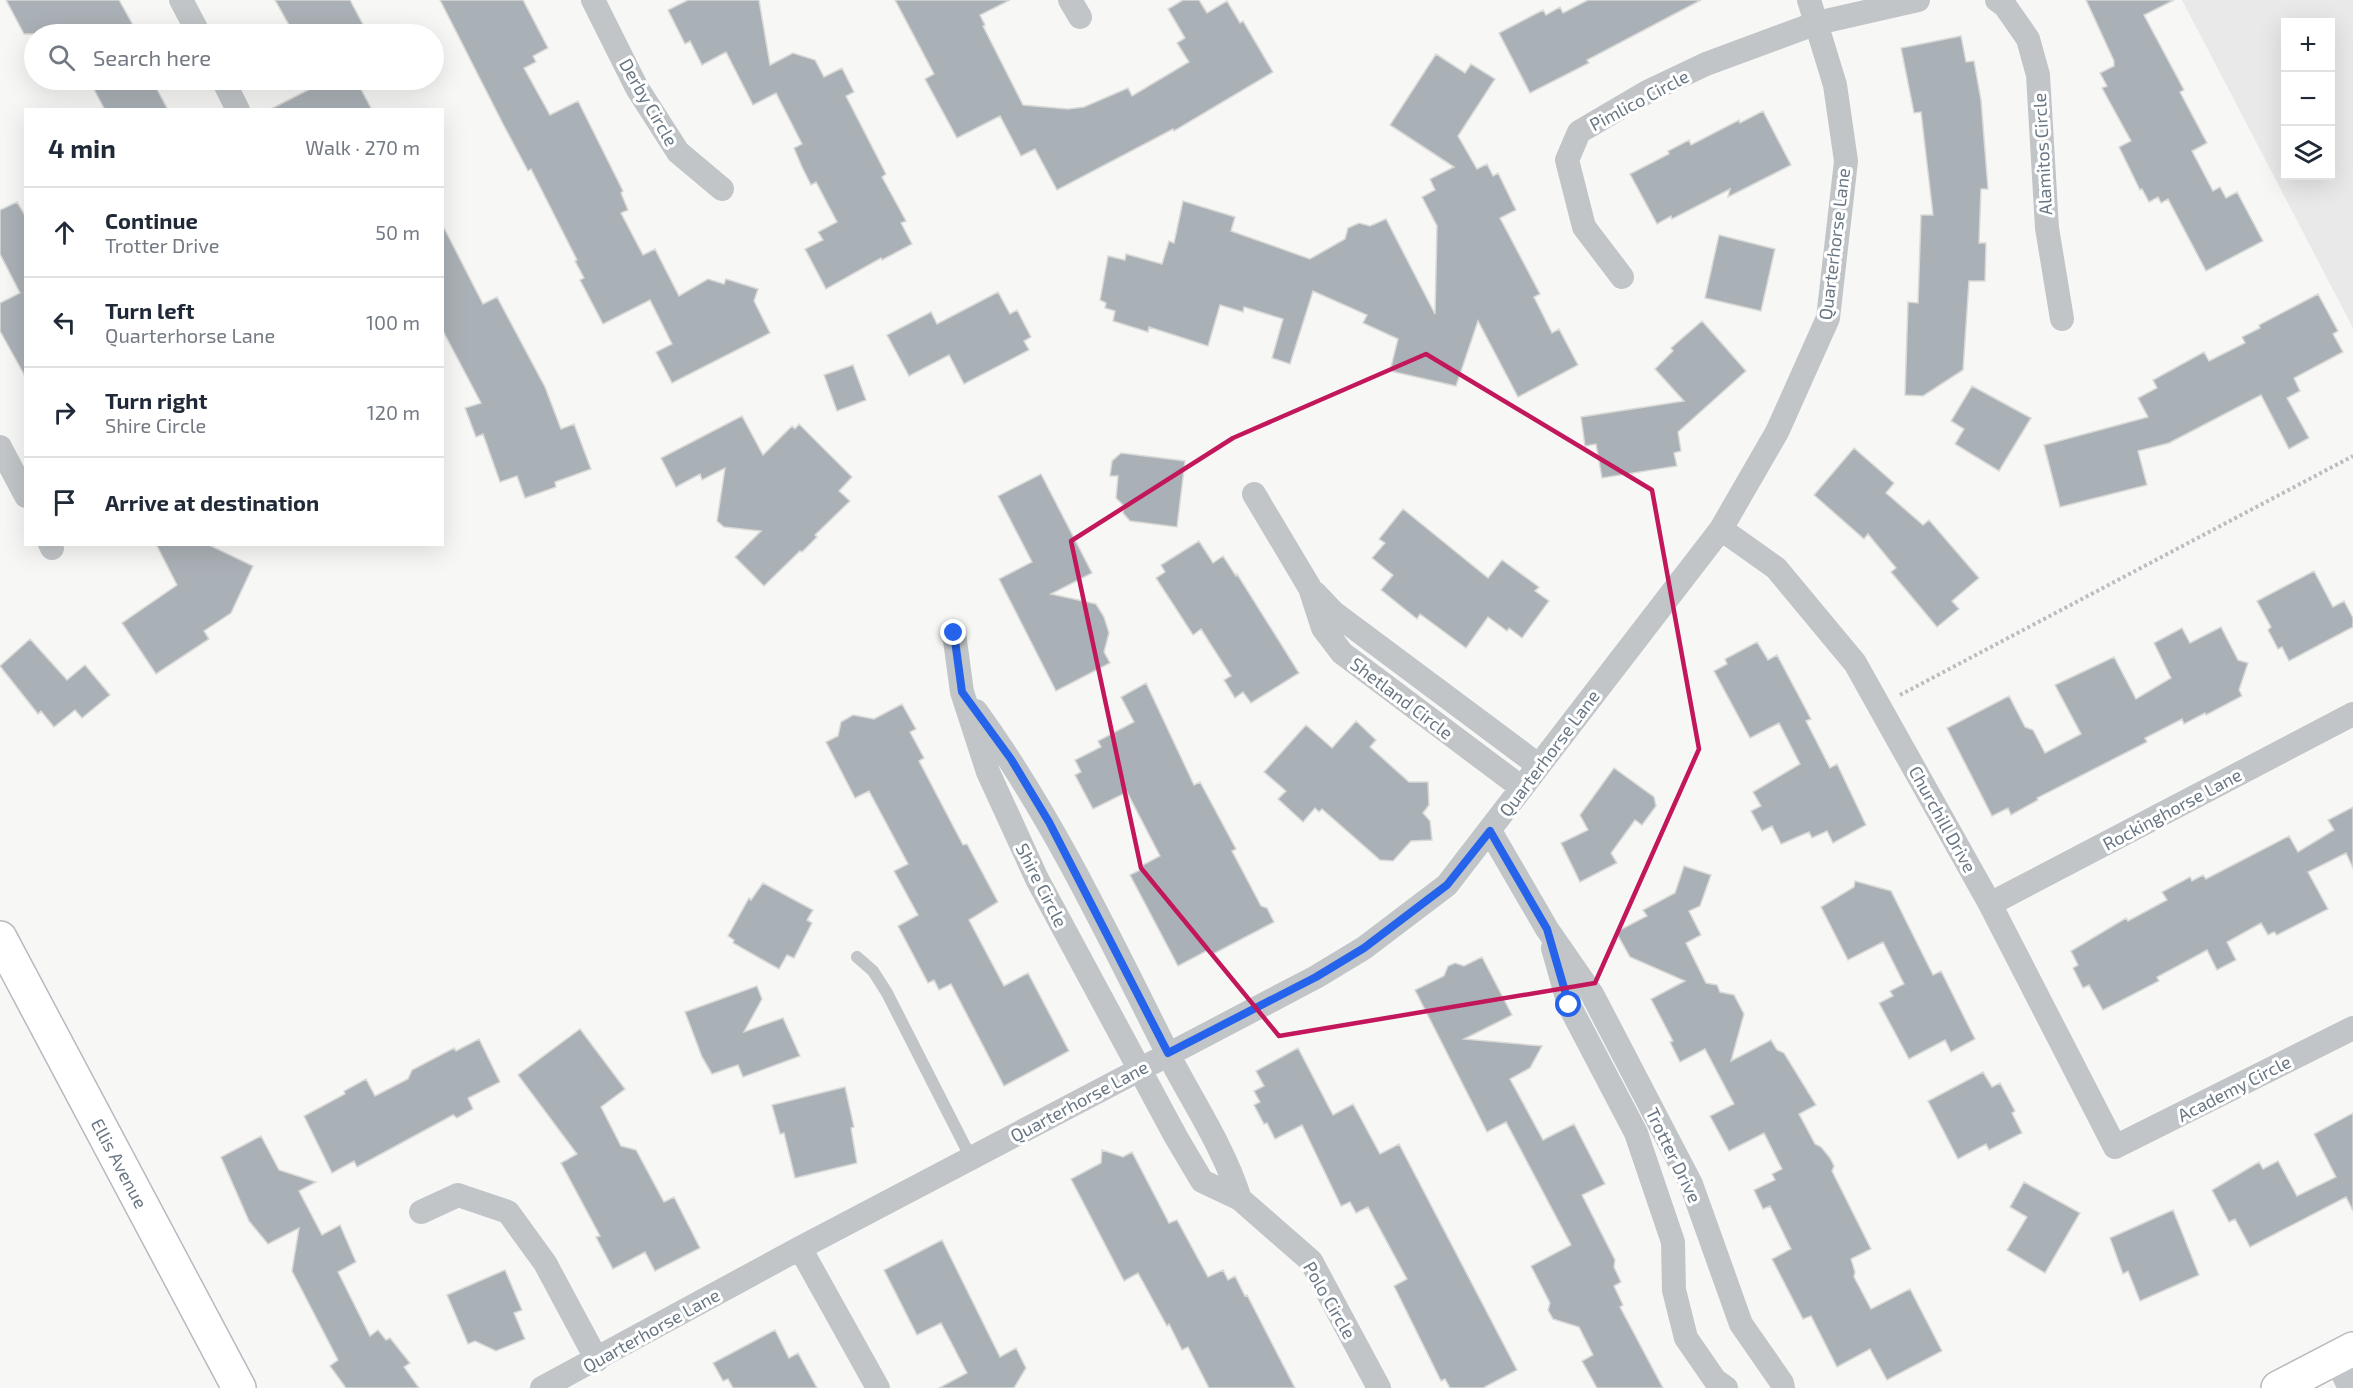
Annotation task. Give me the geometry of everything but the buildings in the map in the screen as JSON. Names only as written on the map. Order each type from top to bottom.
[{"type":"street","points":[[181,0],[194,24]]},
{"type":"street","name":"Derby Circle","points":[[593,0],[638,88],[678,153],[722,189]]},
{"type":"street","name":"Quarterhorse Lane","points":[[542,1388],[800,1248],[1316,977],[1364,948],[1447,885],[1720,529],[1777,432],[1828,318],[1846,161],[1835,85],[1809,0]]},
{"type":"street","points":[[1817,23],[1918,0]]},
{"type":"street","name":"Alamitos Circle","points":[[1997,0],[2005,6],[2028,39],[2038,75],[2047,228],[2061,320]]},
{"type":"street","name":"Pimlico Circle","points":[[1622,278],[1584,227],[1567,160],[1579,132],[1647,92],[1706,64],[1817,23]]},
{"type":"street","points":[[228,90],[237,108]]},
{"type":"street","points":[[0,447],[24,492]]},
{"type":"street","name":"Shetland Circle","points":[[1254,494],[1310,588],[1323,628],[1342,653],[1522,788]]},
{"type":"street","name":"Churchill Drive","points":[[1720,529],[1776,568],[1855,663],[1990,904],[2115,1147]]},
{"type":"street","name":"Shetland Circle","points":[[1310,588],[1333,612],[1538,765]]},
{"type":"street","name":"Shire Circle","points":[[954,633],[962,692],[988,772],[1037,879],[1140,1069]]},
{"type":"street","name":"Shire Circle","points":[[962,692],[1011,759],[1049,822],[1168,1053]]},
{"type":"street","name":"Rockinghorse Lane","points":[[1990,904],[2353,714]]},
{"type":"street","name":"Trotter Drive","points":[[1490,831],[1547,929],[1592,994],[1691,1184],[1725,1286],[1741,1324],[1782,1383],[1783,1388]]},
{"type":"street","name":"Trotter Drive","points":[[1547,929],[1569,1005],[1636,1133],[1673,1242],[1674,1290],[1686,1338],[1715,1380],[1726,1388]]},
{"type":"street","name":"Ellis Avenue","points":[[0,938],[239,1388]]},
{"type":"street","name":"Academy Circle","points":[[2115,1147],[2353,1028]]},
{"type":"street","name":"Polo Circle","points":[[1168,1053],[1229,1165],[1240,1198]]},
{"type":"street","name":"Polo Circle","points":[[1140,1069],[1202,1181],[1240,1198],[1311,1261],[1379,1388]]},
{"type":"street","points":[[421,1212],[458,1195],[508,1212],[545,1263],[597,1360]]},
{"type":"street","points":[[800,1248],[878,1388]]},
{"type":"street","points":[[2278,1388],[2344,1353],[2350,1388]]},
{"type":"lane","points":[[857,957],[873,971],[887,993],[971,1158]]},
{"type":"path","points":[[1880,705],[2353,456]]},
{"type":"highlighted area","points":[[1426,354],[1652,490],[1699,749],[1595,983],[1279,1036],[1141,868],[1071,541],[1233,438]]},
{"type":"shaded area","points":[[2182,0],[2353,0],[2353,328]]},
{"type":"route","points":[[954,633],[962,692],[1011,759],[1049,822],[1168,1053],[1316,977],[1364,948],[1447,885],[1490,831],[1547,929],[1569,1005]]}]
